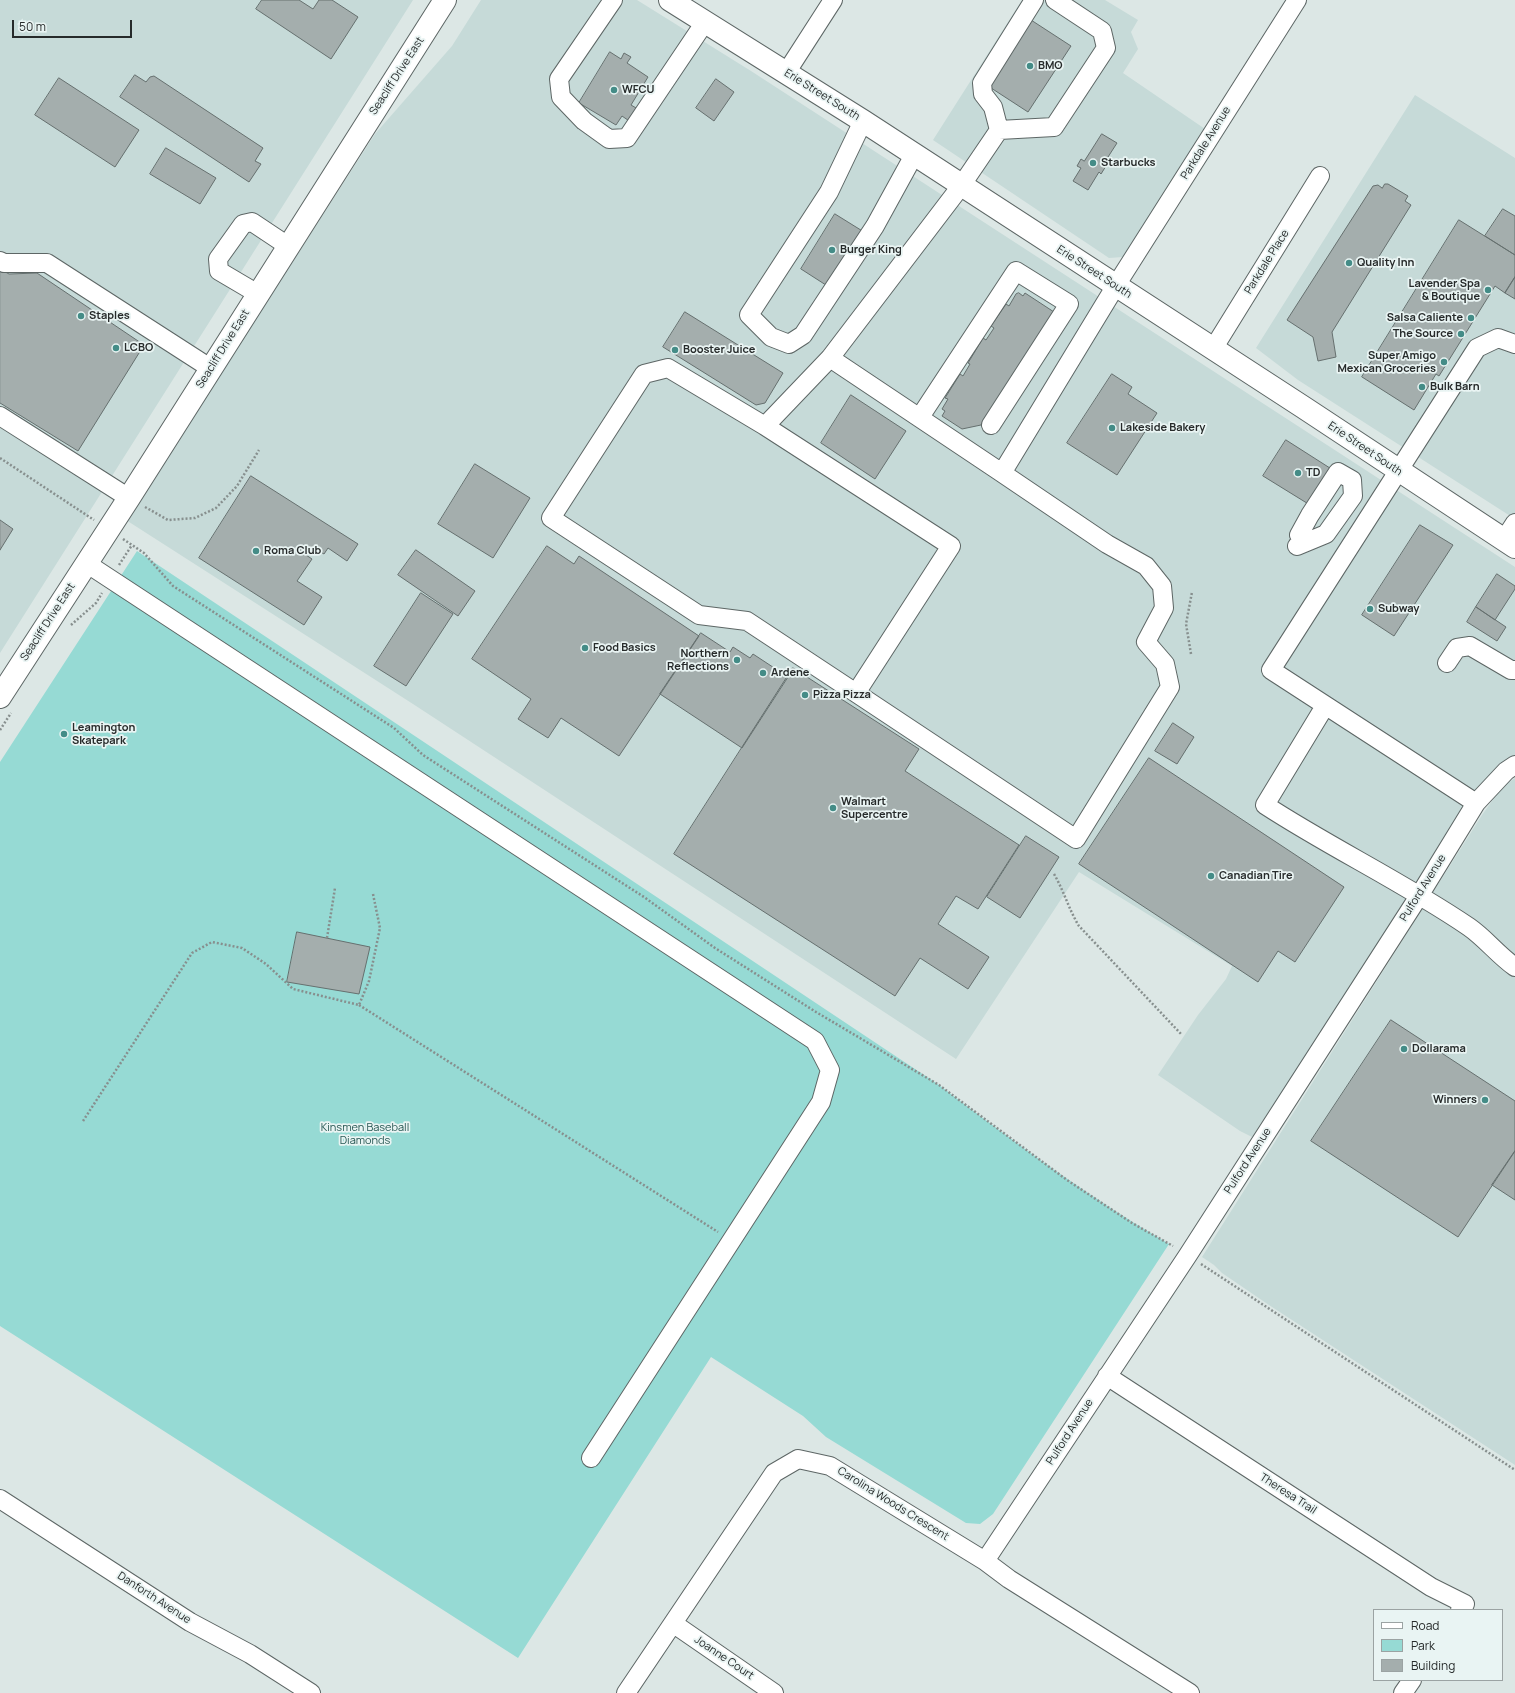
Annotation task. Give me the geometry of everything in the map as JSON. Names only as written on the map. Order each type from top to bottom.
[{"type":"main road","name":"Seacliff Drive East","points":[[0,697],[86,563],[116,534],[129,498],[210,368],[445,0]]},
{"type":"main road","name":"Erie Street South","points":[[670,0],[862,121],[1400,472],[1511,537]]},
{"type":"street","points":[[613,0],[558,79],[561,97],[584,121],[609,139],[627,138],[705,22]]},
{"type":"street","points":[[786,73],[833,0]]},
{"type":"street","points":[[765,426],[830,358],[961,186],[998,130],[993,107],[983,94],[982,83],[1034,0]]},
{"type":"street","points":[[998,130],[1054,127],[1106,48],[1102,31],[1055,0]]},
{"type":"street","name":"Parkdale Avenue","points":[[1002,473],[1115,287],[1297,0]]},
{"type":"street","points":[[862,121],[829,192],[749,315],[771,337],[789,344],[803,336],[875,226],[888,199],[914,155]]},
{"type":"street","name":"Parkdale Place","points":[[1213,349],[1320,176]]},
{"type":"street","points":[[258,294],[219,271],[218,259],[243,224],[252,222],[288,246]]},
{"type":"street","points":[[0,261],[4,263],[47,263],[210,368]]},
{"type":"street","points":[[920,418],[1016,271],[1069,304],[991,425]]},
{"type":"street","points":[[1476,803],[1271,670],[1400,472],[1477,348],[1498,338],[1515,344]]},
{"type":"street","points":[[830,358],[1107,544],[1146,566],[1162,586],[1164,608],[1146,642],[1165,664],[1170,687],[1076,839],[856,693],[747,620],[699,614],[551,518],[644,374],[668,368],[765,426],[951,546],[856,693]]},
{"type":"street","points":[[0,416],[129,498]]},
{"type":"street","points":[[86,563],[815,1041],[830,1070],[821,1102],[591,1458]]},
{"type":"street","points":[[1447,662],[1457,648],[1470,646],[1511,670],[1515,670]]},
{"type":"street","points":[[1325,706],[1265,805],[1299,828],[1419,896],[1470,928],[1503,958],[1515,966]]},
{"type":"street","name":"Pulford Avenue","points":[[985,1561],[1188,1255],[1419,896],[1476,803],[1506,771],[1515,765]]},
{"type":"street","name":"Theresa Trail","points":[[1107,1376],[1431,1587],[1465,1604],[1461,1609]]},
{"type":"street","name":"Carolina Woods Crescent","points":[[626,1693],[674,1624],[774,1473],[798,1459],[830,1466],[985,1561],[1008,1579],[1190,1693]]},
{"type":"street","name":"Danforth Avenue","points":[[0,1499],[190,1622],[250,1654],[311,1693]]},
{"type":"street","name":"Joanne Court","points":[[674,1624],[774,1693]]},
{"type":"street","points":[[1403,1693],[1411,1681]]},
{"type":"path","points":[[129,498],[168,520],[195,518],[216,508],[232,491],[259,450]]},
{"type":"path","points":[[0,458],[144,553],[173,586],[394,728],[423,756],[644,897],[722,952],[816,1012],[939,1085],[1067,1180],[1132,1223],[1188,1255],[1515,1470]]},
{"type":"path","points":[[1191,654],[1186,624],[1188,606],[1192,592]]},
{"type":"path","points":[[1054,874],[1060,884],[1070,911],[1079,926],[1182,1035]]},
{"type":"path","points":[[327,938],[335,888]]},
{"type":"path","points":[[359,1005],[369,981],[380,928],[373,894]]},
{"type":"path","points":[[83,1121],[192,953],[212,942],[242,948],[266,964],[293,989],[359,1005],[731,1241]]},
{"type":"shaded area","points":[[0,0],[413,0],[0,653]]},
{"type":"shaded area","points":[[481,0],[637,0],[751,71],[1515,567],[1515,755],[1490,776],[1252,1137],[1240,1131],[1158,1075],[1198,1015],[1226,979],[1232,966],[1079,872],[956,1059],[413,704],[126,520],[375,134],[452,46]]},
{"type":"shaded area","points":[[1022,0],[1105,0],[1138,20],[1131,32],[1138,49],[1123,73],[1208,131],[1130,251],[1123,257],[1109,258],[933,140]]},
{"type":"shaded area","points":[[1415,95],[1515,158],[1515,519],[1298,380],[1256,348]]},
{"type":"shaded area","points":[[1515,778],[1515,1465],[1269,1305],[1222,1273],[1214,1265],[1202,1257],[1482,815],[1502,787]]},
{"type":"green space","name":"Kinsmen Baseball Diamonds","points":[[137,551],[939,1085],[1023,1148],[1080,1188],[1169,1244],[993,1514],[980,1524],[966,1523],[826,1437],[803,1416],[711,1357],[518,1658],[0,1326],[0,762]]},
{"type":"building","points":[[262,0],[299,0],[313,9],[319,0],[332,0],[358,17],[331,59],[256,9]]},
{"type":"building","name":"BMO","points":[[1031,20],[1071,46],[1028,112],[988,86]]},
{"type":"building","name":"WFCU","points":[[610,52],[621,59],[624,53],[631,57],[627,63],[648,77],[631,105],[643,112],[635,125],[622,116],[616,125],[579,103]]},
{"type":"building","points":[[135,75],[146,82],[150,77],[154,76],[263,148],[255,161],[261,164],[249,182],[120,97]]},
{"type":"building","points":[[59,78],[139,130],[115,167],[35,115]]},
{"type":"building","points":[[716,79],[734,92],[714,121],[696,108]]},
{"type":"building","name":"Starbucks","points":[[1102,134],[1117,143],[1108,157],[1111,158],[1101,174],[1099,172],[1088,190],[1073,181],[1081,168],[1077,166],[1081,159],[1084,161]]},
{"type":"building","points":[[166,148],[216,178],[200,204],[150,174]]},
{"type":"building","name":"Quality Inn","points":[[1385,184],[1388,184],[1408,196],[1405,201],[1411,205],[1332,332],[1336,357],[1318,361],[1313,337],[1287,320],[1373,186],[1378,185],[1382,188]]},
{"type":"building","points":[[1503,209],[1515,216],[1515,255],[1485,236]]},
{"type":"building","name":"Burger King","points":[[835,214],[864,232],[829,287],[801,269]]},
{"type":"building","points":[[1459,220],[1515,255],[1515,277],[1505,293],[1495,286],[1439,376],[1436,374],[1414,410],[1362,377]]},
{"type":"building","points":[[0,269],[9,274],[37,273],[144,345],[78,451],[0,403]]},
{"type":"building","points":[[1515,277],[1515,299],[1505,293]]},
{"type":"building","points":[[1019,293],[1023,296],[1025,293],[1054,312],[981,425],[962,429],[942,416],[945,411],[942,409],[948,399],[945,398],[960,374],[963,376],[970,364],[968,363],[983,338],[986,340],[994,328],[991,326],[1006,304],[1009,306],[1016,294]]},
{"type":"building","points":[[685,312],[783,373],[765,403],[756,405],[663,347]]},
{"type":"building","name":"Lakeside Bakery","points":[[1112,374],[1132,387],[1128,394],[1157,413],[1117,475],[1067,443]]},
{"type":"building","points":[[851,395],[906,431],[875,479],[821,443]]},
{"type":"building","name":"TD","points":[[1286,440],[1333,470],[1310,505],[1263,476]]},
{"type":"building","points":[[475,464],[530,498],[493,558],[438,524]]},
{"type":"building","name":"Roma Club","points":[[251,476],[358,544],[347,561],[328,548],[324,554],[312,547],[306,555],[312,559],[297,581],[322,597],[304,625],[199,558]]},
{"type":"building","points":[[0,520],[13,529],[0,550]]},
{"type":"building","points":[[1420,525],[1453,545],[1394,636],[1362,615]]},
{"type":"building","name":"Food Basics","points":[[547,546],[574,564],[579,556],[699,636],[619,756],[561,718],[548,738],[518,719],[531,699],[472,659]]},
{"type":"building","points":[[416,550],[475,591],[458,616],[398,575]]},
{"type":"building","points":[[1497,574],[1515,586],[1515,589],[1495,620],[1476,607]]},
{"type":"building","points":[[421,593],[453,614],[406,686],[374,666]]},
{"type":"building","points":[[1476,607],[1506,627],[1497,641],[1467,622]]},
{"type":"building","points":[[701,633],[730,652],[733,647],[750,658],[753,654],[788,677],[742,748],[660,694]]},
{"type":"building","name":"Walmart Supercentre","points":[[793,668],[919,749],[905,771],[1019,845],[978,909],[956,896],[938,924],[989,957],[968,989],[920,958],[895,996],[674,854]]},
{"type":"building","points":[[1173,723],[1194,737],[1177,764],[1155,751]]},
{"type":"building","name":"Canadian Tire","points":[[1149,758],[1344,887],[1295,962],[1278,951],[1258,982],[1079,864]]},
{"type":"building","points":[[1026,836],[1059,857],[1020,918],[987,897]]},
{"type":"building","points":[[297,932],[370,947],[359,994],[287,982]]},
{"type":"building","points":[[1391,1020],[1515,1101],[1515,1151],[1458,1237],[1311,1141]]},
{"type":"building","points":[[1515,1151],[1515,1200],[1492,1185]]},
{"type":"place","name":"BMO","points":[[1030,66]]},
{"type":"place","name":"WFCU","points":[[614,90]]},
{"type":"place","name":"Starbucks","points":[[1093,163]]},
{"type":"place","name":"Burger King","points":[[832,250]]},
{"type":"place","name":"Quality Inn","points":[[1349,263]]},
{"type":"place","name":"Lavender Spa & Boutique","points":[[1488,290]]},
{"type":"place","name":"Staples","points":[[81,316]]},
{"type":"place","name":"Salsa Caliente","points":[[1471,318]]},
{"type":"place","name":"The Source","points":[[1461,334]]},
{"type":"place","name":"LCBO","points":[[116,348]]},
{"type":"place","name":"Booster Juice","points":[[675,350]]},
{"type":"place","name":"Super Amigo Mexican Groceries","points":[[1444,362]]},
{"type":"place","name":"Bulk Barn","points":[[1422,387]]},
{"type":"place","name":"Lakeside Bakery","points":[[1112,428]]},
{"type":"place","name":"TD","points":[[1298,473]]},
{"type":"place","name":"Roma Club","points":[[256,551]]},
{"type":"place","name":"Subway","points":[[1370,609]]},
{"type":"place","name":"Food Basics","points":[[585,648]]},
{"type":"place","name":"Northern Reflections","points":[[737,660]]},
{"type":"place","name":"Ardene","points":[[763,673]]},
{"type":"place","name":"Pizza Pizza","points":[[805,695]]},
{"type":"place","name":"Leamington Skatepark","points":[[64,734]]},
{"type":"place","name":"Walmart Supercentre","points":[[833,808]]},
{"type":"place","name":"Canadian Tire","points":[[1211,876]]},
{"type":"place","name":"Dollarama","points":[[1404,1049]]},
{"type":"place","name":"Winners","points":[[1485,1100]]}]
